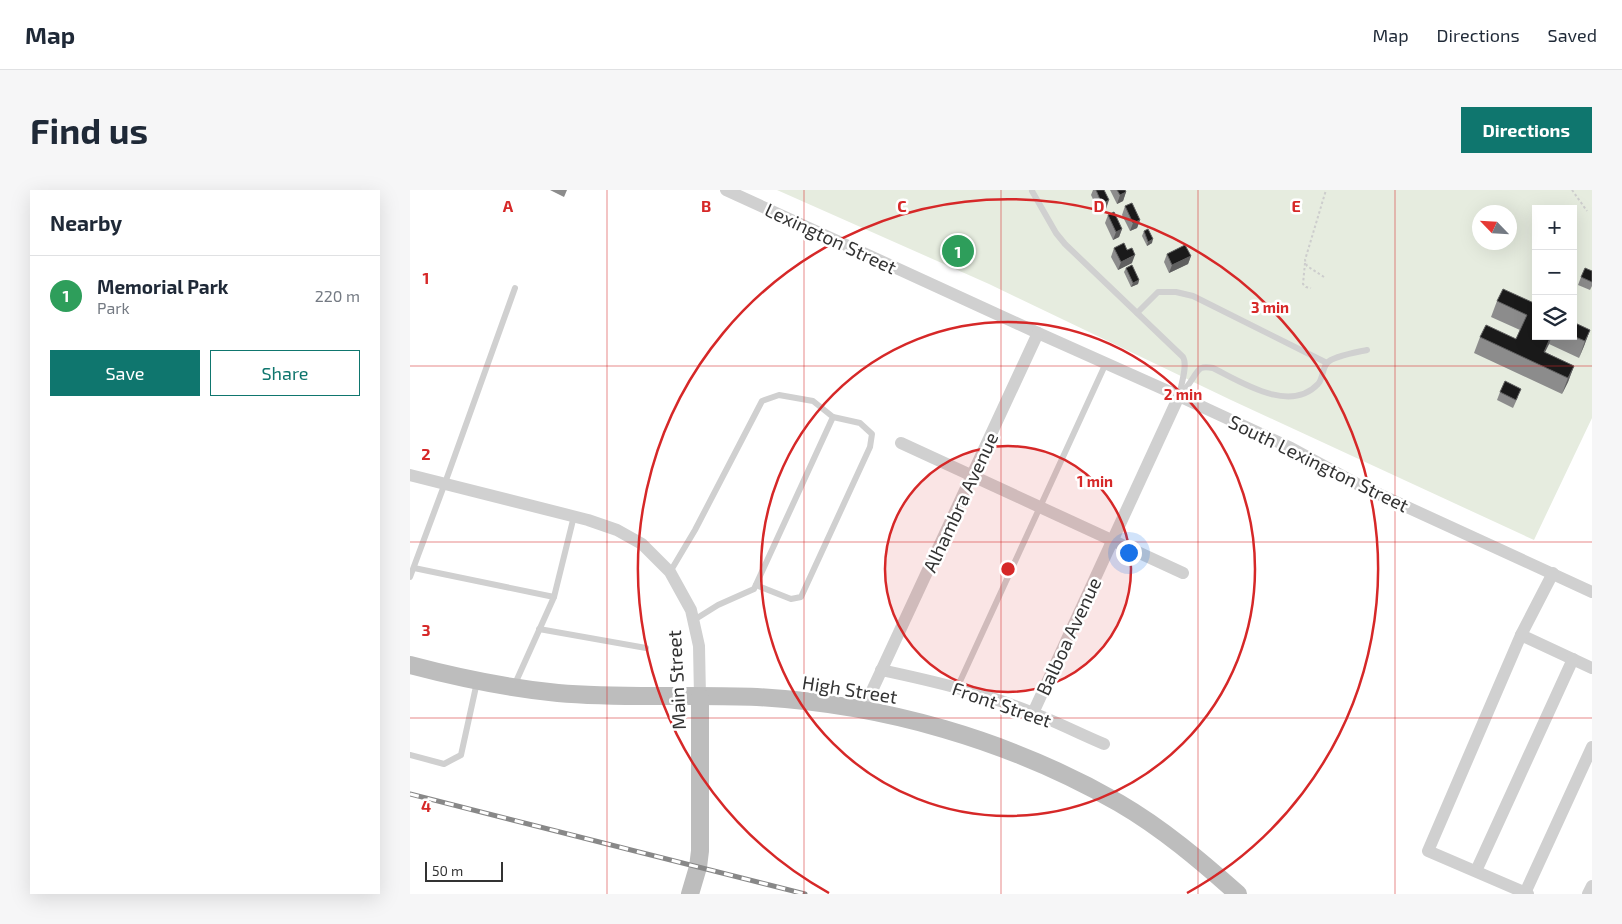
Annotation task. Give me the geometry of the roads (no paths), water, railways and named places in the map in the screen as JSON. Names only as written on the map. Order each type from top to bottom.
[{"type":"main road","name":"High Street","points":[[410,665],[477,681],[559,693],[756,697],[810,702],[911,720],[1004,748],[1120,804],[1163,832],[1205,864],[1238,894]]},
{"type":"main road","name":"Main Street","points":[[690,894],[698,867],[700,851],[700,697]]},
{"type":"street","name":"Lexington Street","points":[[726,190],[936,287]]},
{"type":"street","name":"South Lexington Street","points":[[936,287],[1291,448],[1358,485],[1592,592]]},
{"type":"street","name":"Alhambra Avenue","points":[[881,670],[1038,333]]},
{"type":"street","name":"Balboa Avenue","points":[[1033,713],[1179,396]]},
{"type":"street","points":[[901,443],[1183,573]]},
{"type":"street","name":"Main Street","points":[[410,474],[604,525],[634,539],[651,552],[670,572],[685,598],[694,620],[699,646],[700,697]]},
{"type":"street","points":[[1553,573],[1521,635],[1428,851],[1526,893],[1590,754]]},
{"type":"street","points":[[1521,635],[1592,668]]},
{"type":"street","points":[[1476,871],[1574,659]]},
{"type":"street","points":[[863,710],[881,670]]},
{"type":"street","name":"Front Street","points":[[881,670],[957,688],[1033,713],[1104,744]]},
{"type":"street","points":[[1588,894],[1592,886]]},
{"type":"lane","points":[[1032,191],[1056,233],[1065,244],[1183,357],[1186,362],[1179,396]]},
{"type":"lane","points":[[410,577],[446,483],[515,288]]},
{"type":"lane","points":[[1138,313],[1158,292],[1176,292],[1193,296],[1327,363]]},
{"type":"lane","points":[[1179,396],[1198,370],[1206,367],[1214,368],[1260,391],[1282,396],[1299,395],[1310,391],[1319,383],[1327,363],[1336,358],[1367,350]]},
{"type":"lane","points":[[957,688],[1106,363]]},
{"type":"lane","points":[[670,572],[696,530],[762,401],[779,394],[813,401],[833,417],[860,423],[872,434],[870,447],[801,597],[792,599],[756,584]]},
{"type":"lane","points":[[694,620],[754,589],[833,417]]},
{"type":"lane","points":[[514,687],[554,597],[574,516]]},
{"type":"lane","points":[[414,568],[554,597]]},
{"type":"lane","points":[[539,630],[646,648]]},
{"type":"lane","points":[[410,755],[444,764],[461,754],[477,681]]},
{"type":"railway","points":[[410,794],[805,894]]},
{"type":"place","name":"Memorial Park","points":[[958,251]]}]
